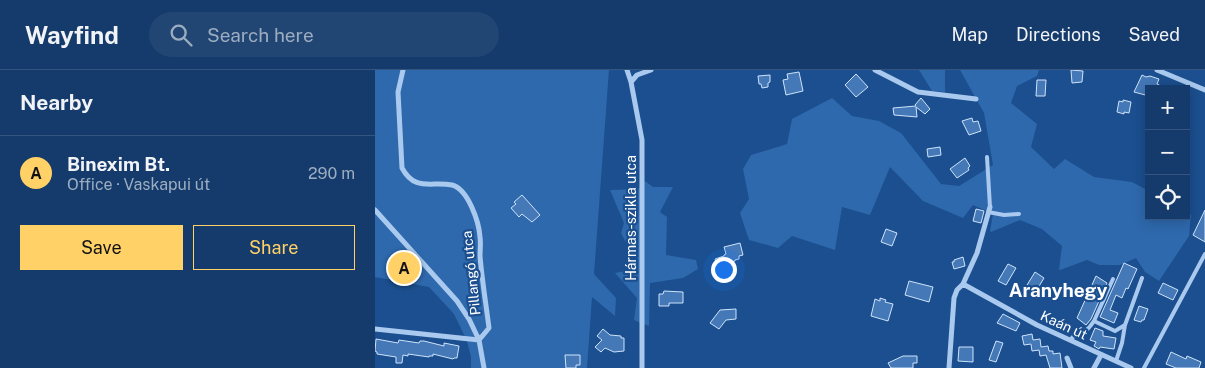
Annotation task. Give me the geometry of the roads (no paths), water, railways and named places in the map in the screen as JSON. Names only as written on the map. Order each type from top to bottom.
[{"type":"street","name":"Pillangó utca","points":[[403,70],[398,92],[402,168],[412,181],[431,185],[451,185],[458,188],[469,201],[479,228],[480,255],[489,328],[479,340]]},
{"type":"street","name":"Hármas-szikla utca","points":[[627,70],[643,140],[642,368]]},
{"type":"street","points":[[631,82],[637,75],[651,70]]},
{"type":"street","points":[[875,70],[918,92],[976,99]]},
{"type":"street","points":[[1157,70],[1205,90]]},
{"type":"street","points":[[375,210],[457,301],[469,319],[479,340],[484,368]]},
{"type":"street","points":[[949,368],[954,298],[957,290],[963,284],[977,253],[989,210]]},
{"type":"street","name":"Kaán út","points":[[963,284],[1037,325],[1131,368]]},
{"type":"street","points":[[375,329],[479,340]]},
{"type":"street","points":[[1094,368],[1101,355]]},
{"type":"street","points":[[1067,358],[1071,368]]},
{"type":"lane","points":[[987,157],[989,210],[1004,216],[1019,214]]},
{"type":"lane","points":[[1144,368],[1205,254]]},
{"type":"lane","points":[[1116,361],[1122,343],[1125,324],[1142,278]]},
{"type":"lane","points":[[1070,340],[1078,332],[1087,330],[1094,321],[1113,279]]},
{"type":"lane","points":[[1094,321],[1115,331],[1125,324]]},
{"type":"place","name":"Binexim Bt.","points":[[404,268]]},
{"type":"district","name":"Aranyhegy","points":[[1058,290]]}]
